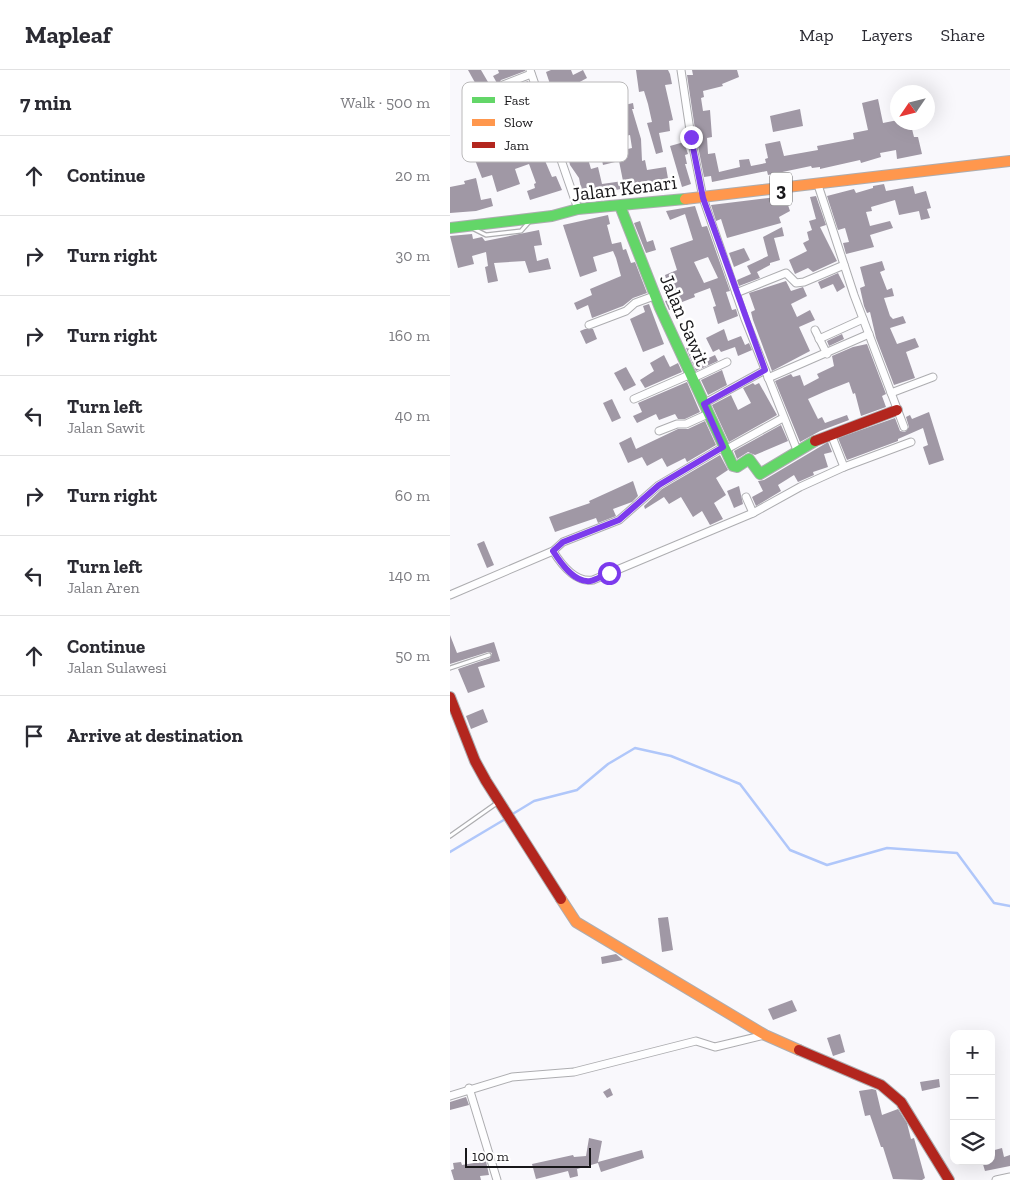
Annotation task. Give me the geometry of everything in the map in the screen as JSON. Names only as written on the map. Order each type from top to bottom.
[{"type":"main road","name":"Jalan Kenari","points":[[450,228],[552,216],[578,209],[620,206],[669,199],[703,198],[1010,161]]},
{"type":"main road","name":"Jalan Sawit","points":[[620,206],[654,296],[724,448]]},
{"type":"main road","points":[[724,448],[733,466],[737,466],[749,459],[758,474],[797,450],[831,434],[897,410]]},
{"type":"main road","points":[[450,697],[475,761],[500,804],[576,922],[765,1035],[881,1085],[894,1094],[928,1143],[949,1180]]},
{"type":"street","points":[[681,70],[703,198],[747,323],[797,450]]},
{"type":"street","points":[[509,82],[531,72]]},
{"type":"street","points":[[562,162],[578,209]]},
{"type":"street","points":[[818,185],[854,295],[904,427]]},
{"type":"street","points":[[736,293],[786,273],[796,283],[804,282],[844,265]]},
{"type":"street","points":[[589,326],[626,311],[635,303],[654,296]]},
{"type":"street","points":[[819,339],[863,319]]},
{"type":"street","points":[[815,330],[827,354]]},
{"type":"street","points":[[768,378],[827,354],[869,334]]},
{"type":"street","points":[[634,399],[727,362]]},
{"type":"street","points":[[659,431],[677,424],[684,425],[765,370]]},
{"type":"street","points":[[890,393],[933,376]]},
{"type":"street","points":[[450,595],[554,550],[563,542],[619,520],[659,485],[724,448],[783,418]]},
{"type":"street","points":[[831,434],[844,467]]},
{"type":"street","points":[[554,550],[566,569],[584,580],[590,581],[753,513],[800,487],[844,467],[911,442]]},
{"type":"street","points":[[746,497],[753,513]]},
{"type":"street","points":[[450,1096],[469,1088],[512,1077],[574,1072],[696,1041],[715,1047],[765,1035]]},
{"type":"street","points":[[469,1088],[497,1180]]},
{"type":"street","points":[[996,1180],[1010,1177]]},
{"type":"lane","points":[[450,668],[489,655]]},
{"type":"lane","points":[[450,836],[500,804]]},
{"type":"building","points":[[468,70],[481,70],[488,82],[475,82]]},
{"type":"building","points":[[498,70],[525,70],[496,82],[493,76],[499,73]]},
{"type":"building","points":[[551,70],[571,70],[573,75],[583,70],[587,78],[580,82],[549,82],[546,72]]},
{"type":"building","points":[[636,70],[668,70],[670,74],[672,84],[665,85],[673,120],[669,121],[670,131],[659,133],[663,152],[656,154],[647,123],[652,122],[648,104],[644,91],[639,92]]},
{"type":"building","points":[[692,70],[737,70],[739,77],[722,84],[723,86],[703,91],[704,97],[701,98],[703,111],[710,110],[712,137],[707,138],[708,154],[715,153],[719,172],[740,167],[739,160],[749,159],[751,166],[766,163],[765,159],[768,158],[765,144],[780,141],[784,156],[818,150],[817,146],[854,139],[853,133],[868,130],[862,103],[878,99],[883,123],[890,122],[890,130],[912,130],[914,137],[918,137],[922,154],[897,159],[896,150],[880,153],[881,157],[861,163],[860,160],[820,169],[820,167],[812,168],[811,166],[768,175],[767,171],[712,182],[711,176],[704,177],[696,136],[687,75],[693,75]]},
{"type":"building","points":[[633,103],[634,109],[632,109],[641,139],[642,161],[645,160],[647,170],[666,167],[670,190],[639,190],[638,185],[616,190],[617,194],[610,195],[609,192],[583,198],[579,178],[569,162],[589,162],[591,169],[598,167],[602,184],[623,181],[619,162],[628,162],[628,149],[632,148],[630,135],[628,135],[628,104]]},
{"type":"building","points":[[800,109],[803,126],[773,132],[770,116]]},
{"type":"building","points":[[684,142],[688,154],[685,155],[687,164],[685,164],[691,184],[682,187],[670,146]]},
{"type":"building","points":[[476,162],[546,162],[552,177],[556,176],[562,190],[530,200],[527,191],[535,188],[534,184],[536,183],[529,164],[515,169],[520,184],[497,192],[492,175],[482,178]]},
{"type":"building","points":[[602,162],[615,162],[603,165]]},
{"type":"building","points":[[476,178],[481,200],[491,198],[493,206],[476,211],[450,213],[450,187],[465,184],[464,181]]},
{"type":"building","points":[[884,184],[886,191],[913,186],[915,194],[926,191],[931,208],[927,209],[930,218],[921,220],[919,211],[899,215],[895,200],[871,207],[872,211],[866,212],[870,226],[890,221],[893,228],[870,235],[874,247],[846,254],[843,243],[849,242],[845,228],[838,230],[827,196],[854,189],[856,193]]},
{"type":"building","points":[[785,196],[790,211],[779,217],[781,223],[727,238],[721,219],[716,221],[711,205]]},
{"type":"building","points":[[816,196],[826,225],[820,227],[837,261],[813,272],[808,268],[795,274],[789,260],[807,251],[803,243],[809,240],[807,232],[812,230],[809,221],[816,219],[810,197]]},
{"type":"building","points":[[695,206],[702,227],[707,226],[730,291],[726,292],[732,310],[736,309],[738,316],[718,324],[713,307],[716,306],[710,288],[694,294],[695,297],[672,306],[673,308],[669,310],[665,301],[668,300],[662,284],[667,282],[665,275],[677,270],[670,248],[693,240],[685,214],[670,220],[666,211]],"holes":[[[708,257],[718,278],[704,283],[694,262]]]},
{"type":"building","points":[[608,215],[610,224],[607,225],[612,244],[621,242],[623,250],[626,249],[631,263],[635,262],[647,293],[633,298],[623,306],[592,318],[588,305],[577,310],[574,303],[592,295],[590,289],[621,276],[616,258],[613,251],[593,257],[597,271],[580,277],[563,225]]},
{"type":"building","points":[[640,221],[647,242],[653,240],[656,250],[646,253],[634,223]]},
{"type":"building","points":[[782,227],[784,236],[774,238],[780,260],[770,263],[770,265],[757,272],[760,278],[739,286],[737,280],[751,274],[747,266],[768,256],[763,237]]},
{"type":"building","points":[[539,230],[542,245],[534,246],[537,261],[548,258],[551,269],[529,273],[525,261],[494,263],[498,281],[488,283],[485,267],[488,266],[486,252],[472,256],[474,264],[458,268],[450,236],[472,234],[473,239],[482,237],[485,241]]},
{"type":"building","points":[[744,248],[750,260],[734,267],[729,253]]},
{"type":"building","points":[[882,261],[885,270],[880,272],[887,290],[892,288],[894,296],[884,298],[890,316],[893,319],[903,316],[906,323],[890,328],[897,344],[915,338],[919,347],[906,352],[915,378],[894,385],[876,338],[870,312],[867,313],[864,306],[860,288],[865,286],[860,267]]},
{"type":"building","points":[[838,273],[845,287],[837,292],[833,284],[821,289],[818,282]]},
{"type":"building","points":[[786,281],[791,291],[803,287],[807,296],[791,304],[797,317],[810,310],[815,320],[799,327],[810,351],[772,371],[753,320],[751,312],[755,310],[749,293]]},
{"type":"building","points":[[649,304],[664,344],[643,352],[630,319],[645,312],[643,306]]},
{"type":"building","points":[[593,329],[597,339],[586,344],[580,331]]},
{"type":"building","points":[[724,329],[728,341],[741,336],[745,345],[749,343],[752,350],[738,356],[735,347],[721,352],[719,349],[713,352],[706,338]]},
{"type":"building","points":[[842,334],[844,339],[829,346],[827,341]]},
{"type":"building","points":[[867,344],[886,394],[882,396],[886,407],[861,416],[855,393],[853,394],[849,382],[826,391],[808,399],[818,419],[822,417],[825,423],[847,415],[849,420],[820,431],[800,442],[775,381],[791,374],[793,377],[800,375],[804,386],[819,378],[817,374],[834,366],[832,356],[853,347]]},
{"type":"building","points":[[689,346],[698,363],[715,355],[718,361],[696,371],[686,348]]},
{"type":"building","points":[[664,355],[670,367],[678,363],[682,372],[645,388],[640,380],[654,371],[650,363]]},
{"type":"building","points":[[626,367],[636,385],[624,391],[614,373]]},
{"type":"building","points":[[722,370],[727,385],[708,395],[701,380]]},
{"type":"building","points":[[687,382],[700,412],[685,419],[678,419],[675,414],[659,420],[656,414],[637,423],[633,416],[642,412],[638,403]]},
{"type":"building","points":[[753,383],[755,385],[759,383],[777,415],[729,442],[712,405],[731,395],[738,410],[751,403],[743,388]]},
{"type":"building","points":[[612,399],[621,418],[612,422],[603,403]]},
{"type":"building","points":[[929,412],[944,460],[929,465],[923,447],[928,445],[923,428],[898,439],[898,441],[847,460],[838,438],[895,418],[900,431],[905,432],[909,427],[906,417],[910,415],[912,419]]},
{"type":"building","points":[[705,421],[716,445],[687,462],[685,458],[667,467],[662,458],[647,466],[642,457],[628,463],[619,443],[631,437],[636,449],[678,429],[688,429]]},
{"type":"building","points":[[781,425],[788,441],[755,455],[748,452],[737,459],[734,451]]},
{"type":"building","points":[[828,442],[832,452],[824,454],[828,467],[813,472],[814,475],[798,482],[794,475],[778,485],[781,491],[756,506],[752,497],[763,491],[758,481],[764,480]]},
{"type":"building","points":[[720,455],[728,470],[716,478],[726,495],[714,503],[723,519],[710,525],[702,511],[693,517],[681,497],[669,504],[664,497],[645,509],[644,506],[662,489]]},
{"type":"building","points":[[633,481],[638,496],[632,502],[613,509],[616,516],[598,523],[596,518],[555,532],[549,517],[590,503],[589,501]]},
{"type":"building","points":[[739,486],[743,504],[734,508],[727,491]]},
{"type":"building","points":[[484,541],[494,565],[487,568],[477,544]]},
{"type":"building","points":[[450,635],[457,653],[494,642],[500,661],[478,667],[485,687],[468,693],[458,669],[490,658],[492,653],[488,652],[450,664]]},
{"type":"building","points":[[483,709],[488,722],[471,729],[466,716]]},
{"type":"building","points":[[668,917],[673,950],[662,952],[658,918]]},
{"type":"building","points":[[616,954],[623,960],[602,964],[601,957]]},
{"type":"building","points":[[792,1000],[797,1011],[773,1020],[768,1009]]},
{"type":"building","points":[[840,1034],[845,1052],[833,1056],[827,1038]]},
{"type":"building","points":[[939,1079],[940,1087],[922,1091],[920,1082]]},
{"type":"building","points":[[610,1088],[613,1095],[607,1098],[603,1092]]},
{"type":"building","points":[[876,1090],[882,1115],[898,1109],[907,1123],[911,1139],[914,1138],[925,1178],[922,1180],[893,1179],[870,1115],[865,1116],[859,1091]]},
{"type":"building","points":[[466,1097],[469,1105],[450,1110],[450,1102]]},
{"type":"building","points":[[589,1138],[602,1141],[598,1162],[642,1150],[644,1158],[601,1172],[598,1163],[577,1169],[578,1176],[570,1178],[568,1171],[536,1179],[532,1164],[573,1155],[574,1157],[586,1156]]},
{"type":"building","points":[[1002,1148],[1004,1157],[1010,1155],[1010,1166],[985,1171],[983,1165],[995,1165],[995,1150]]},
{"type":"building","points":[[486,1161],[489,1175],[480,1176],[481,1180],[454,1180],[451,1170],[454,1169],[453,1163],[461,1162],[462,1165]]},
{"type":"waterway","points":[[511,815],[534,801],[577,790],[608,764],[635,748],[671,756],[740,784],[790,850],[827,865],[887,848],[957,853],[994,903],[1010,906]]},
{"type":"waterway","points":[[450,852],[507,818]]},
{"type":"traffic: fast","points":[[450,228],[552,216],[578,209],[685,199]]},
{"type":"traffic: fast","points":[[620,206],[660,308],[733,466],[737,467],[749,459],[760,474],[815,441]]},
{"type":"traffic: slow","points":[[685,199],[1010,161]]},
{"type":"traffic: slow","points":[[561,899],[576,922],[765,1035],[799,1050]]},
{"type":"traffic: jam","points":[[815,441],[897,410]]},
{"type":"traffic: jam","points":[[450,697],[475,761],[561,899]]},
{"type":"traffic: jam","points":[[799,1050],[881,1085],[901,1102],[949,1180]]},
{"type":"route","points":[[609,573],[592,580],[584,580],[566,569],[553,551],[563,542],[619,520],[630,513],[648,492],[723,447],[704,404],[765,370],[703,198],[691,137]]}]
